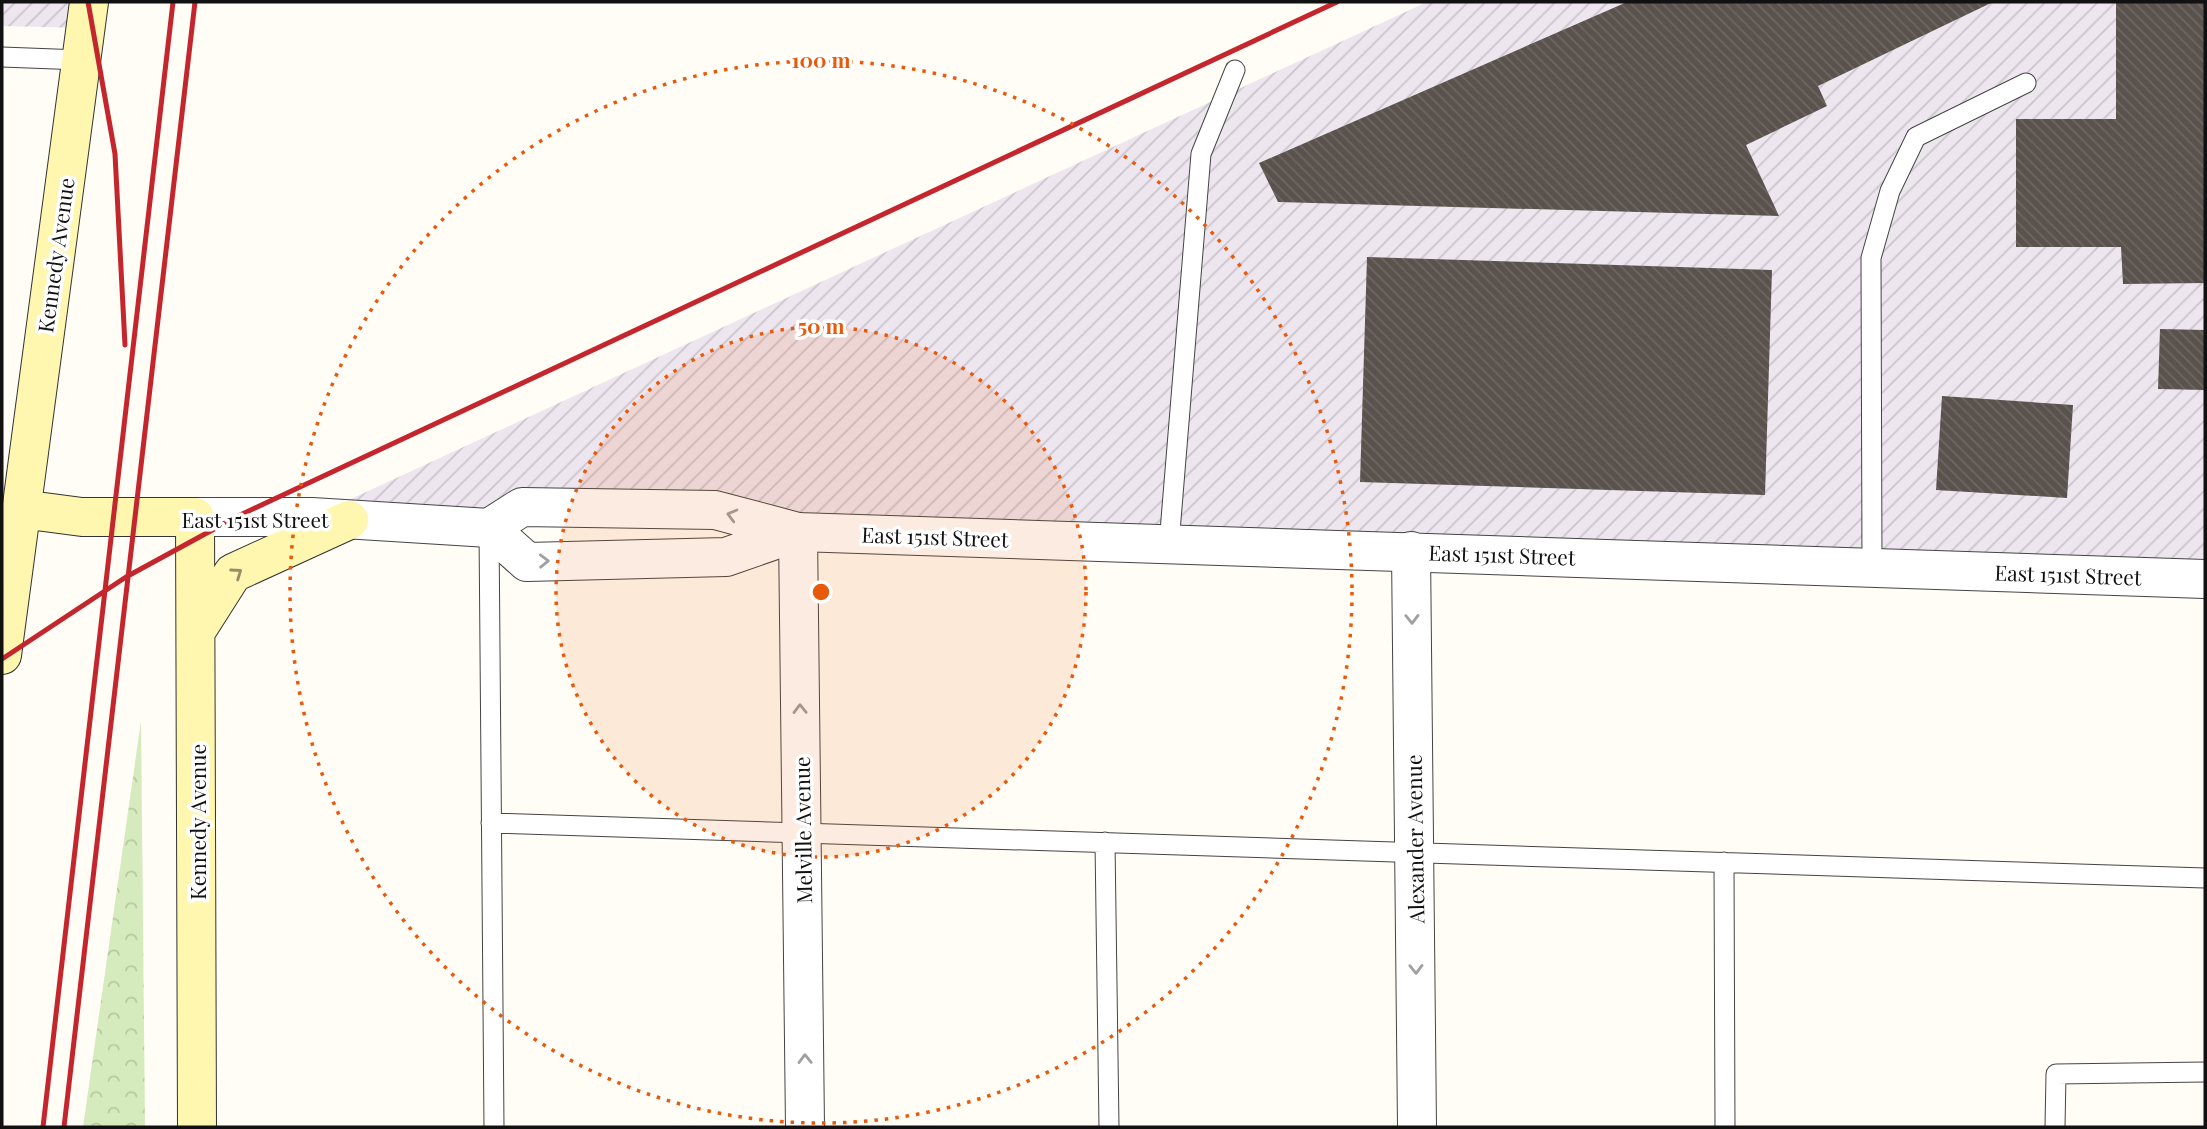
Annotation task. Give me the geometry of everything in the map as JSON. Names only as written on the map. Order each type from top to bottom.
[{"type":"main road","name":"Kennedy Avenue","points":[[2,655],[89,2]]},
{"type":"main road","name":"East 151st Street","points":[[21,509],[82,517],[195,517]]},
{"type":"main road","name":"Kennedy Avenue","points":[[195,517],[198,628],[197,1127]]},
{"type":"main road","points":[[198,628],[233,573],[349,520]]},
{"type":"street","name":"East 151st Street","points":[[195,517],[349,520],[489,528],[523,507],[715,510],[798,532],[2205,579]]},
{"type":"street","name":"East 151st Street","points":[[489,528],[527,562],[726,557],[798,532]]},
{"type":"street","name":"Melville Avenue","points":[[798,532],[805,1127]]},
{"type":"street","name":"Alexander Avenue","points":[[1411,551],[1417,1127]]},
{"type":"lane","points":[[2,57],[81,60]]},
{"type":"lane","points":[[1169,544],[1201,154],[1235,70]]},
{"type":"lane","points":[[1872,567],[1871,258],[1890,191],[1916,137],[2026,83]]},
{"type":"lane","points":[[489,528],[494,1127]]},
{"type":"lane","points":[[491,823],[2205,878]]},
{"type":"lane","points":[[1105,842],[1109,1127]]},
{"type":"lane","points":[[1724,862],[1725,1127]]},
{"type":"lane","points":[[2055,1127],[2056,1074],[2205,1072]]},
{"type":"shaded area","points":[[2,2],[87,2],[84,28],[2,26]]},
{"type":"shaded area","points":[[1427,2],[2205,2],[2205,579],[715,510],[312,517]]},
{"type":"green space","points":[[141,721],[145,1127],[83,1127]]},
{"type":"building","points":[[1627,2],[1993,2],[1818,86],[1827,106],[1746,145],[1779,216],[1278,202],[1259,163]]},
{"type":"building","points":[[2116,2],[2205,2],[2205,283],[2123,284],[2121,247],[2016,247],[2016,119],[2116,119]]},
{"type":"building","points":[[1367,257],[1772,270],[1765,495],[1360,482]]},
{"type":"building","points":[[2160,329],[2205,330],[2205,390],[2158,389]]},
{"type":"building","points":[[1942,396],[2073,405],[2067,498],[1936,490]]},
{"type":"railway","points":[[88,2],[115,154],[125,345]]},
{"type":"railway","points":[[43,1127],[173,2]]},
{"type":"railway","points":[[64,1127],[195,2]]},
{"type":"railway","points":[[2,659],[126,577],[238,516],[1337,2]]}]
